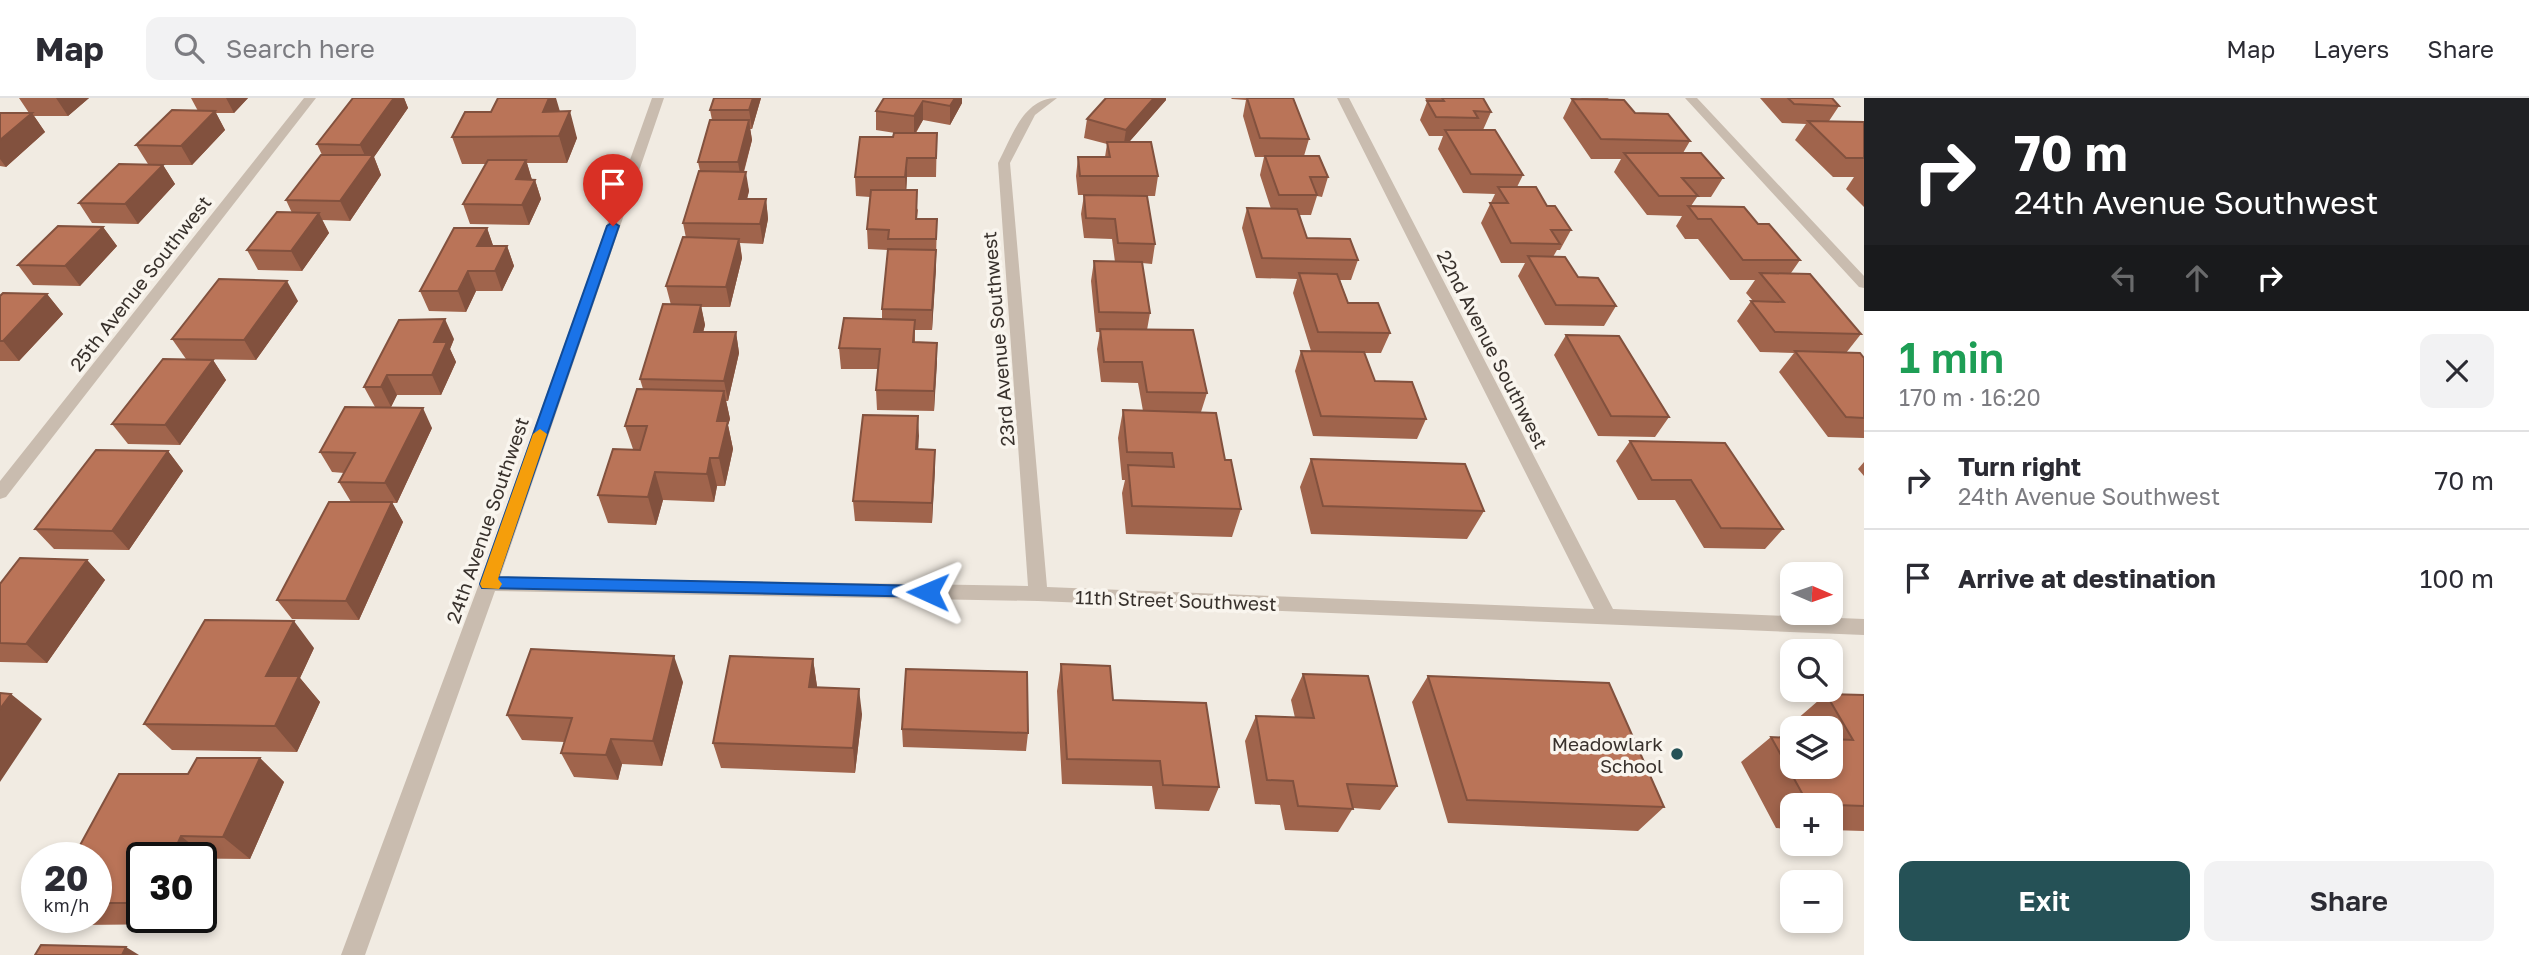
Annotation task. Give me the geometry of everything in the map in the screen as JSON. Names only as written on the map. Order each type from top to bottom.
[{"type":"street","name":"25th Avenue Southwest","points":[[0,493],[310,98]]},
{"type":"street","name":"24th Avenue Southwest","points":[[353,955],[488,584],[658,98]]},
{"type":"street","name":"23rd Avenue Southwest","points":[[1038,594],[1004,163],[1030,113],[1051,98]]},
{"type":"street","name":"22nd Avenue Southwest","points":[[1343,98],[1608,617]]},
{"type":"street","points":[[1691,98],[1864,284]]},
{"type":"street","name":"11th Street Southwest","points":[[488,584],[1038,594],[1864,627]]},
{"type":"building","points":[[353,98],[394,98],[360,145],[317,144]]},
{"type":"building","points":[[498,98],[549,98],[543,112],[570,111],[559,136],[452,137],[465,112],[491,112]]},
{"type":"building","points":[[714,98],[753,98],[749,110],[710,110]]},
{"type":"building","points":[[884,98],[955,98],[950,106],[923,101],[914,116],[876,111]]},
{"type":"building","points":[[1106,98],[1154,98],[1126,130],[1087,119]]},
{"type":"building","points":[[1247,98],[1293,98],[1309,139],[1260,138]]},
{"type":"building","points":[[1442,98],[1483,98],[1491,112],[1474,111],[1478,118],[1436,117],[1427,101],[1444,101]]},
{"type":"building","points":[[1788,98],[1832,98],[1839,106],[1794,104]]},
{"type":"building","points":[[1572,99],[1624,100],[1635,113],[1668,114],[1690,141],[1601,139]]},
{"type":"building","points":[[172,110],[215,111],[181,146],[136,145]]},
{"type":"building","points":[[0,113],[32,113],[0,140]]},
{"type":"building","points":[[710,120],[749,120],[738,162],[698,162]]},
{"type":"building","points":[[1808,121],[1864,122],[1864,158],[1846,158]]},
{"type":"building","points":[[1445,130],[1495,130],[1523,175],[1471,174]]},
{"type":"building","points":[[894,133],[937,133],[936,158],[907,158],[905,177],[855,177],[860,137],[893,137]]},
{"type":"building","points":[[1107,142],[1151,142],[1158,176],[1080,176],[1078,157],[1110,157]]},
{"type":"building","points":[[1624,153],[1701,153],[1723,178],[1682,178],[1698,196],[1659,196]]},
{"type":"building","points":[[321,155],[373,155],[340,201],[286,200]]},
{"type":"building","points":[[1265,156],[1319,156],[1328,177],[1310,177],[1317,195],[1279,195]]},
{"type":"building","points":[[488,160],[526,160],[516,179],[535,180],[522,205],[463,204]]},
{"type":"building","points":[[119,164],[163,165],[125,204],[79,203]]},
{"type":"building","points":[[699,171],[746,172],[739,199],[766,199],[760,224],[683,223]]},
{"type":"building","points":[[1498,187],[1536,187],[1547,206],[1555,206],[1571,230],[1551,230],[1560,244],[1511,243],[1490,203],[1508,203]]},
{"type":"building","points":[[871,190],[917,190],[916,219],[937,219],[936,239],[888,239],[889,230],[867,229]]},
{"type":"building","points":[[1084,195],[1147,196],[1155,244],[1118,243],[1115,219],[1086,218]]},
{"type":"building","points":[[1688,206],[1744,207],[1758,224],[1769,224],[1800,260],[1743,260],[1711,219],[1698,219]]},
{"type":"building","points":[[1247,208],[1297,209],[1307,238],[1350,239],[1358,260],[1262,258]]},
{"type":"building","points":[[277,212],[319,213],[291,251],[247,250]]},
{"type":"building","points":[[58,226],[103,227],[65,266],[18,265]]},
{"type":"building","points":[[454,228],[487,228],[477,246],[507,246],[495,271],[468,271],[458,291],[420,291]]},
{"type":"building","points":[[683,237],[739,239],[726,287],[666,286]]},
{"type":"building","points":[[888,249],[936,250],[932,310],[882,309]]},
{"type":"building","points":[[1528,256],[1565,257],[1578,277],[1598,278],[1616,306],[1556,305]]},
{"type":"building","points":[[1094,261],[1142,262],[1150,313],[1099,312]]},
{"type":"building","points":[[1299,273],[1337,274],[1348,303],[1378,303],[1390,333],[1318,332]]},
{"type":"building","points":[[1760,273],[1810,274],[1861,334],[1775,332],[1751,301],[1784,302]]},
{"type":"building","points":[[219,279],[287,281],[244,340],[172,339]]},
{"type":"building","points":[[3,293],[47,294],[3,341],[0,341],[0,296]]},
{"type":"building","points":[[663,304],[701,305],[694,332],[736,332],[724,381],[640,379]]},
{"type":"building","points":[[844,318],[915,320],[913,342],[937,343],[934,391],[876,390],[880,349],[839,348]]},
{"type":"building","points":[[445,319],[434,342],[447,342],[432,375],[387,375],[381,387],[364,387],[399,320]]},
{"type":"building","points":[[1100,329],[1193,330],[1207,393],[1147,392],[1142,362],[1104,362]]},
{"type":"building","points":[[1566,335],[1619,336],[1669,417],[1611,416]]},
{"type":"building","points":[[1301,351],[1364,352],[1375,381],[1412,382],[1426,419],[1321,416]]},
{"type":"building","points":[[1795,351],[1860,353],[1864,358],[1864,418],[1846,417]]},
{"type":"building","points":[[163,359],[213,360],[165,425],[112,424]]},
{"type":"building","points":[[637,389],[724,391],[717,421],[728,421],[719,458],[710,458],[707,474],[655,472],[648,497],[598,495],[613,449],[640,450],[647,426],[625,426]]},
{"type":"building","points":[[345,407],[423,408],[385,483],[339,482],[355,453],[320,452]]},
{"type":"building","points":[[1123,410],[1216,413],[1225,460],[1231,460],[1241,509],[1132,506],[1128,465],[1174,467],[1172,453],[1127,452]]},
{"type":"building","points":[[863,415],[918,416],[916,449],[935,450],[932,503],[853,501]]},
{"type":"building","points":[[1630,441],[1725,443],[1783,529],[1721,528],[1691,480],[1652,480]]},
{"type":"building","points":[[96,450],[168,451],[112,531],[35,529]]},
{"type":"building","points":[[1311,459],[1465,464],[1484,511],[1323,506]]},
{"type":"building","points":[[329,502],[392,502],[346,601],[277,600]]},
{"type":"building","points":[[20,558],[87,560],[26,644],[0,643],[0,584]]},
{"type":"building","points":[[205,620],[294,621],[266,676],[299,676],[275,726],[144,724]]},
{"type":"building","points":[[531,649],[674,656],[653,741],[611,739],[606,755],[561,753],[572,718],[507,715]]},
{"type":"building","points":[[730,656],[813,659],[809,687],[859,689],[853,748],[713,743]]},
{"type":"building","points":[[1061,664],[1110,666],[1113,700],[1206,703],[1219,787],[1163,785],[1160,761],[1067,759]]},
{"type":"building","points":[[906,669],[1027,672],[1028,733],[902,729]]},
{"type":"building","points":[[1303,674],[1368,676],[1397,786],[1347,784],[1353,809],[1298,806],[1293,781],[1267,780],[1256,716],[1314,718]]},
{"type":"building","points":[[1428,676],[1609,683],[1664,807],[1467,800]]},
{"type":"building","points":[[0,693],[11,694],[0,709]]},
{"type":"building","points":[[1843,694],[1864,695],[1864,806],[1843,805],[1843,793],[1802,793],[1794,779],[1843,779],[1843,740],[1853,740],[1843,723],[1843,716],[1839,716],[1831,702],[1843,702]]},
{"type":"building","points":[[1771,737],[1780,737],[1780,753]]},
{"type":"building","points":[[197,758],[260,758],[223,837],[181,836],[178,842],[126,842],[126,903],[112,903],[112,842],[82,842],[119,774],[188,774]]},
{"type":"building","points":[[41,945],[126,947],[122,955],[35,955]]},
{"type":"slow traffic","points":[[493,584],[488,584],[540,434]]},
{"type":"place","name":"Meadowlark School","points":[[1677,754]]},
{"type":"route","points":[[613,226],[488,584],[928,592]]}]
